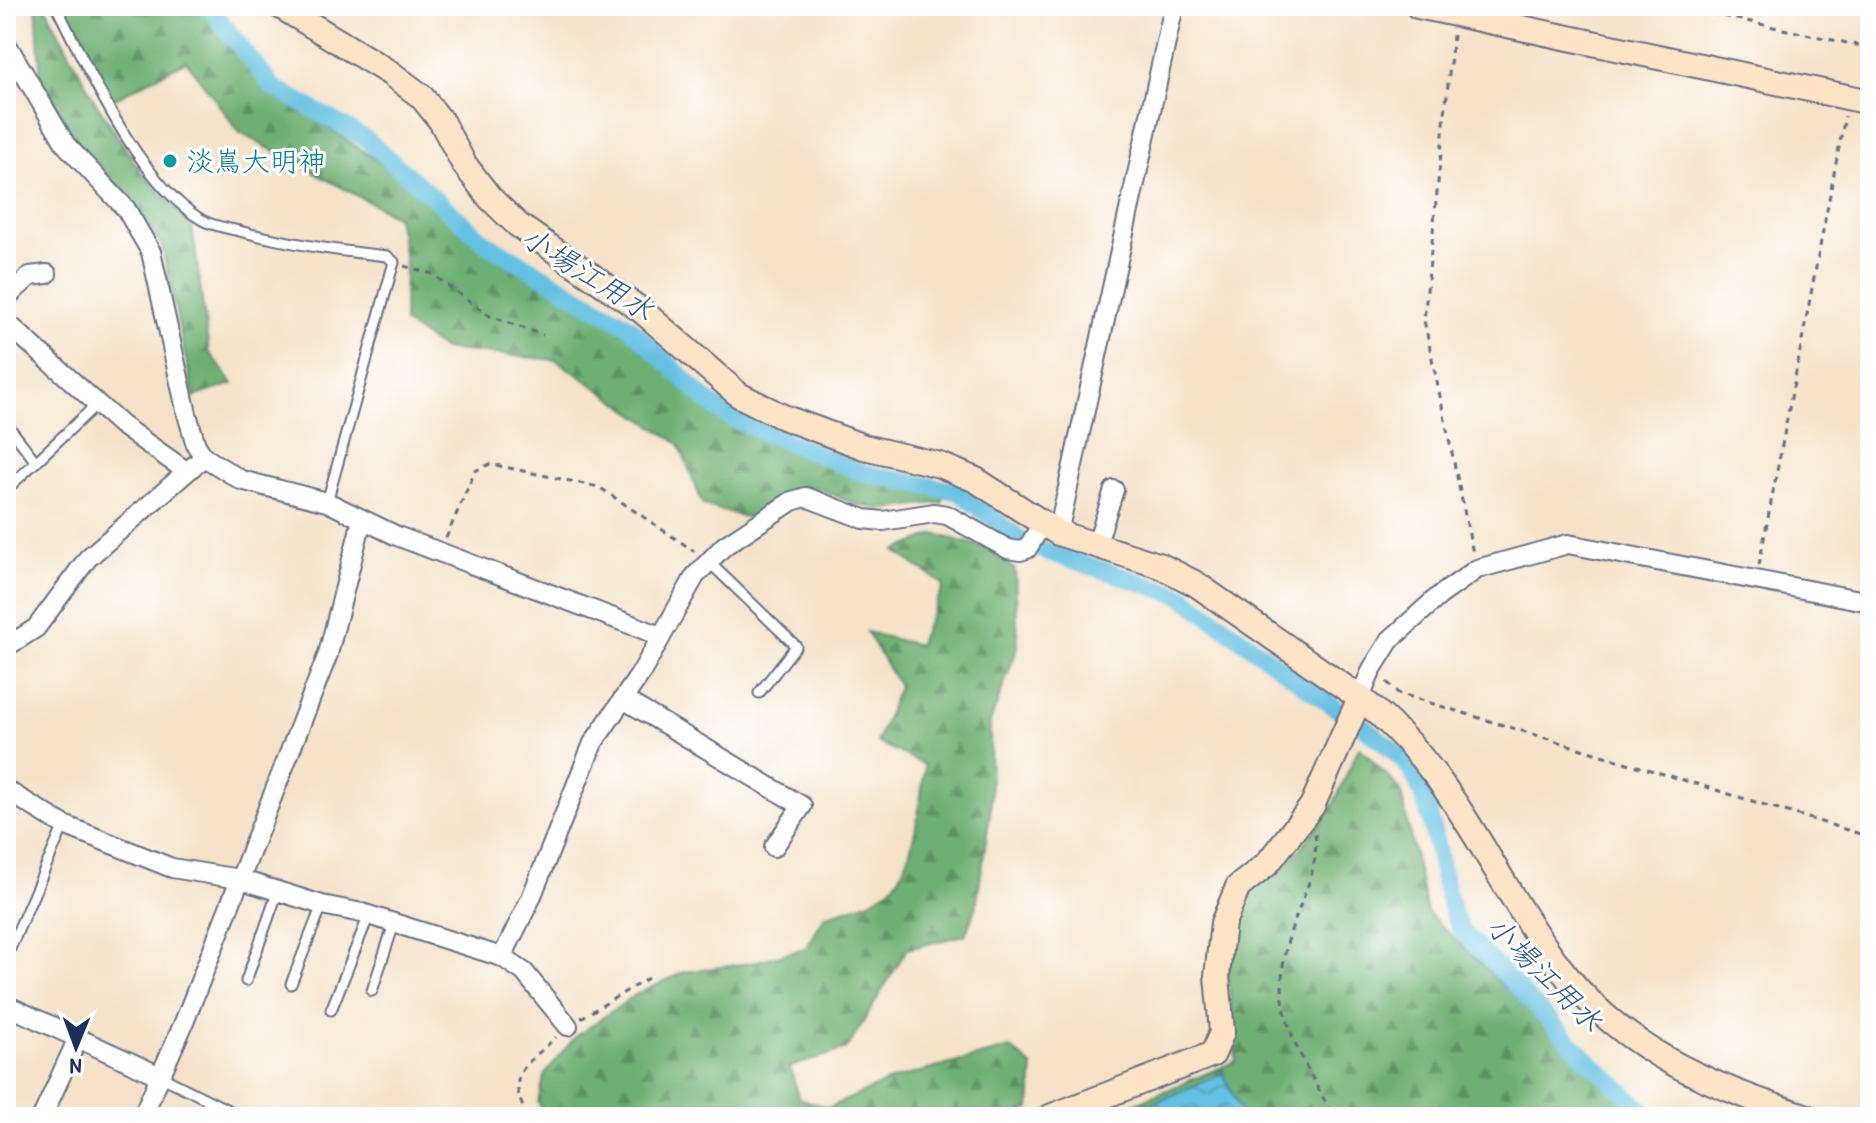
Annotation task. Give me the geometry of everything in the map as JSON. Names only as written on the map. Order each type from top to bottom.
[{"type":"street","points":[[280,6],[390,73],[421,96],[441,121],[464,164],[509,216],[641,310],[739,395],[783,417],[864,447],[940,465],[976,480],[1050,528],[1161,566],[1196,584],[1360,698],[1385,718],[1434,769],[1558,967],[1599,1011],[1662,1059],[1698,1079],[1808,1117]]},
{"type":"street","points":[[502,957],[531,898],[584,760],[695,576],[724,546],[781,508],[806,497],[864,519],[883,521],[934,513],[947,515],[1008,549],[1020,551],[1027,549],[1050,528],[1070,487],[1174,6]]},
{"type":"street","points":[[1418,6],[1860,100]]},
{"type":"street","points":[[6,43],[66,145],[126,209],[151,252],[187,414],[196,445],[204,457],[241,480],[327,502],[439,553],[661,636]]},
{"type":"street","points":[[6,298],[30,276],[47,274]]},
{"type":"street","points":[[6,322],[121,425],[186,471]]},
{"type":"street","points":[[6,647],[36,628],[88,558],[204,457]]},
{"type":"street","points":[[1096,546],[1111,499]]},
{"type":"street","points":[[142,1117],[183,1025],[328,654],[362,520]]},
{"type":"street","points":[[1049,1117],[1213,1054],[1222,1032],[1217,976],[1223,923],[1238,887],[1267,864],[1312,806],[1372,669],[1390,640],[1439,596],[1477,569],[1568,544],[1870,602]]},
{"type":"street","points":[[623,699],[802,806],[774,847]]},
{"type":"street","points":[[6,790],[64,825],[172,868],[239,879],[322,905],[369,915],[502,957],[524,972],[568,1026]]},
{"type":"street","points":[[6,1005],[160,1076]]},
{"type":"street","points":[[42,1117],[78,1038]]},
{"type":"lane","points":[[56,6],[101,97],[149,167],[187,209],[205,222],[273,240],[314,250],[387,256],[394,262],[327,502]]},
{"type":"lane","points":[[6,490],[98,403]]},
{"type":"lane","points":[[6,423],[36,462]]},
{"type":"lane","points":[[708,561],[796,646],[759,693]]},
{"type":"lane","points":[[6,958],[64,825]]},
{"type":"lane","points":[[246,981],[278,891]]},
{"type":"lane","points":[[291,984],[322,905]]},
{"type":"lane","points":[[331,1010],[369,915]]},
{"type":"lane","points":[[372,991],[394,924]]},
{"type":"lane","points":[[160,1076],[242,1117]]},
{"type":"path","points":[[1677,6],[1870,48]]},
{"type":"path","points":[[1455,13],[1424,320],[1477,569]]},
{"type":"path","points":[[1756,581],[1860,100]]},
{"type":"path","points":[[394,262],[432,274],[490,316],[543,335]]},
{"type":"path","points":[[439,553],[475,471],[490,464],[599,487],[708,561]]},
{"type":"path","points":[[1372,669],[1398,693],[1870,837]]},
{"type":"path","points":[[1312,806],[1318,856],[1286,944],[1279,984],[1297,1049],[1334,1117]]},
{"type":"green space","points":[[36,6],[45,6],[96,103],[142,173],[192,225],[209,352],[233,384],[194,397],[162,247],[132,203],[76,140],[41,81]]},
{"type":"green space","points":[[61,6],[198,6],[267,87],[414,185],[486,246],[626,330],[703,405],[731,422],[872,481],[945,492],[942,503],[874,508],[817,488],[807,488],[787,494],[751,519],[703,505],[679,444],[556,360],[443,349],[404,323],[405,260],[397,217],[240,133],[186,61],[112,100]]},
{"type":"green space","points":[[935,534],[987,548],[1015,570],[1018,646],[990,723],[991,807],[976,907],[965,935],[907,949],[847,1049],[790,1067],[799,1098],[828,1108],[894,1079],[1010,1048],[1033,1067],[1030,1109],[1008,1117],[546,1117],[538,1102],[545,1074],[575,1037],[635,995],[684,972],[750,963],[806,948],[825,915],[874,899],[897,880],[913,841],[925,765],[877,742],[899,686],[867,632],[918,645],[944,585],[895,551]]},
{"type":"green space","points":[[1359,747],[1400,789],[1427,912],[1638,1117],[1103,1117],[1236,1061],[1228,973],[1240,894],[1281,872],[1330,812]]},
{"type":"water","points":[[1223,1073],[1243,1117],[1122,1117]]},
{"type":"waterway","name":"小場江用水","points":[[208,6],[273,87],[366,139],[486,243],[630,327],[707,401],[731,418],[863,473],[959,492],[1022,541]]},
{"type":"waterway","name":"小場江用水","points":[[1039,549],[1182,596],[1344,714]]},
{"type":"waterway","name":"小場江用水","points":[[1364,727],[1397,754],[1422,792],[1452,910],[1460,929],[1585,1057],[1650,1117]]},
{"type":"place","name":"淡嶌大明神","points":[[170,161]]}]
